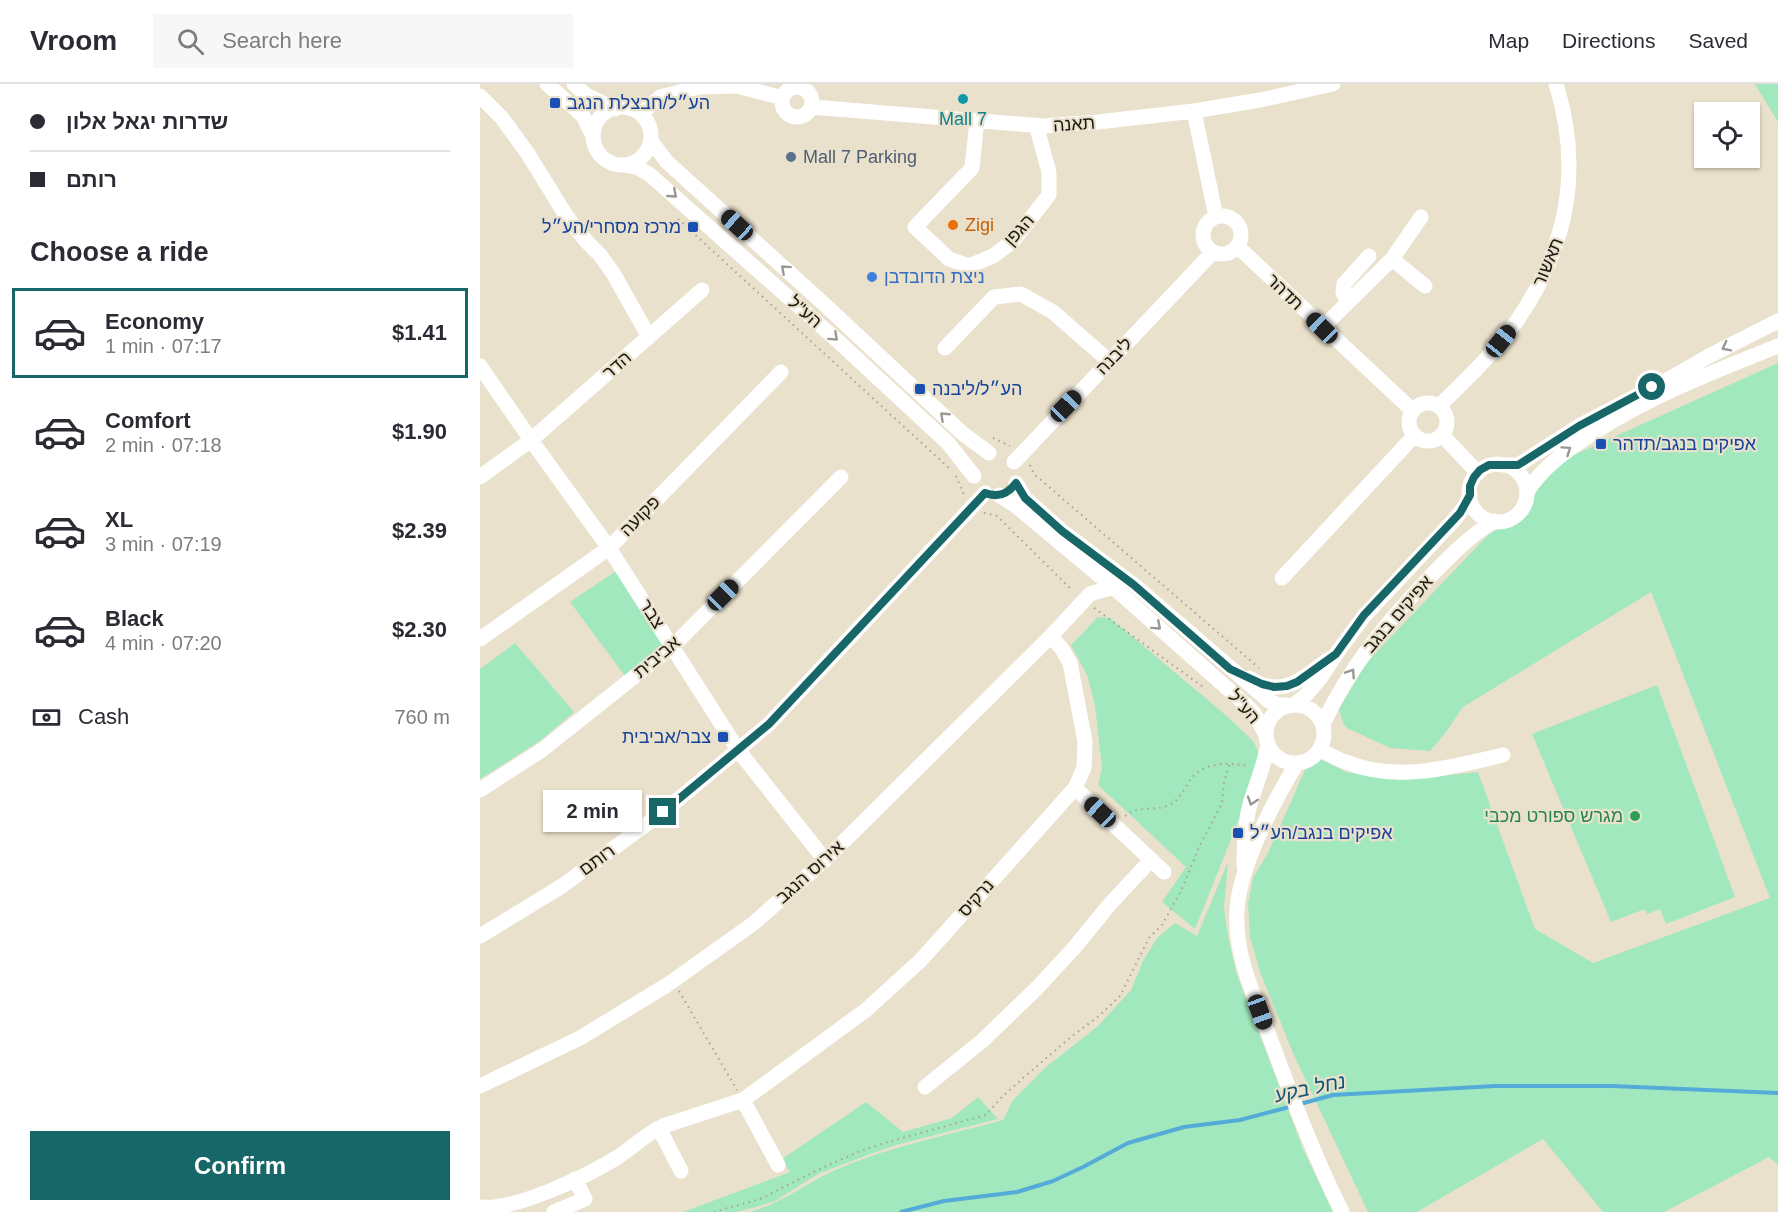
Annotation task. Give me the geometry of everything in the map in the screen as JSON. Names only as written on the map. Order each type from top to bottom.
[{"type":"street","points":[[547,84],[583,116],[591,139],[599,154],[621,168],[644,155],[651,141],[651,131],[641,114],[624,108],[615,109],[606,112],[599,119],[591,139]]},
{"type":"street","points":[[574,84],[586,95],[615,109]]},
{"type":"street","name":"תאנה","points":[[641,114],[660,97],[699,87],[737,86],[783,98],[791,88],[795,87],[804,88],[810,94],[812,107],[1036,125],[1098,122],[1194,111],[1333,84]]},
{"type":"street","name":"תאשור","points":[[1439,406],[1486,359],[1515,323],[1538,288],[1555,252],[1565,216],[1570,179],[1569,141],[1556,84]]},
{"type":"street","points":[[480,96],[502,118],[528,154],[567,217],[613,273],[649,337]]},
{"type":"street","points":[[1194,111],[1216,217]]},
{"type":"street","name":"הגפן","points":[[977,120],[972,168],[915,227],[949,259],[969,266],[993,256],[1013,241],[1049,195],[1049,172],[1036,125]]},
{"type":"street","name":"הע\"ל","points":[[651,141],[667,162],[833,312],[962,433],[989,453]]},
{"type":"street","name":"הע\"ל","points":[[621,168],[636,167],[649,174],[831,334],[948,443],[974,476]]},
{"type":"street","points":[[1228,216],[1238,223],[1241,235],[1237,246],[1225,253],[1213,252],[1207,246],[1203,234],[1208,221],[1216,217],[1228,216]]},
{"type":"street","points":[[1322,328],[1392,259],[1421,217]]},
{"type":"street","name":"תדהר","points":[[1237,246],[1413,411]]},
{"type":"street","name":"ליבנה","points":[[1019,457],[1213,252]]},
{"type":"street","points":[[1348,302],[1343,293],[1344,284],[1369,256]]},
{"type":"street","points":[[1392,259],[1425,286]]},
{"type":"street","name":"הדר","points":[[480,477],[531,440],[702,290]]},
{"type":"street","points":[[945,348],[994,297],[1021,294],[1053,312],[1109,361]]},
{"type":"street","points":[[1501,465],[1508,465],[1516,470],[1522,476],[1527,492],[1526,500],[1523,508],[1517,514],[1502,521],[1494,521],[1477,512],[1472,504],[1470,486],[1478,472],[1489,465],[1501,465],[1518,465],[1579,426],[1778,321]]},
{"type":"street","points":[[1527,492],[1554,460],[1615,419],[1684,384],[1778,346]]},
{"type":"street","name":"צבר","points":[[480,366],[609,548],[738,750],[825,860]]},
{"type":"street","name":"פקועה","points":[[480,639],[609,548],[781,372]]},
{"type":"street","points":[[1425,403],[1439,406],[1445,413],[1446,428],[1437,439],[1422,440],[1415,435],[1409,425],[1413,411],[1425,403]]},
{"type":"street","points":[[1282,578],[1415,435]]},
{"type":"street","points":[[1442,435],[1478,472]]},
{"type":"street","points":[[996,452],[1019,457],[1018,476],[1012,489],[992,494],[976,483],[974,476],[977,462],[989,453],[996,452]]},
{"type":"street","name":"אביבית","points":[[480,790],[542,750],[673,646],[841,477]]},
{"type":"street","name":"הע\"ל","points":[[1016,483],[1025,498],[1062,531],[1134,585],[1269,701],[1279,705],[1290,705]]},
{"type":"street","name":"הע\"ל","points":[[992,494],[1016,506],[1113,587],[1245,704],[1254,713],[1267,740]]},
{"type":"street","name":"רותם","points":[[480,936],[571,879],[663,812],[769,724],[970,510],[992,494]]},
{"type":"street","name":"אפיקים בנגב","points":[[1290,705],[1306,695],[1317,683],[1364,615],[1454,520],[1470,495]]},
{"type":"street","name":"אפיקים בנגב","points":[[1323,724],[1341,688],[1388,621],[1459,547],[1494,521]]},
{"type":"street","points":[[1087,597],[1093,570]]},
{"type":"street","points":[[1087,597],[1113,587]]},
{"type":"street","name":"אירוס הנגב","points":[[480,1086],[580,1038],[673,981],[754,922],[825,860],[1051,636],[1087,597]]},
{"type":"street","name":"נרקיס","points":[[480,1207],[513,1203],[574,1179],[616,1158],[659,1128],[742,1100],[866,1010],[921,960],[1075,789],[1084,768],[1085,741],[1070,663],[1051,636]]},
{"type":"street","points":[[1230,669],[1268,686],[1287,686],[1297,682],[1336,654]]},
{"type":"street","points":[[1267,740],[1272,753],[1280,759],[1297,763],[1314,757],[1324,742],[1325,733],[1319,716],[1304,705],[1290,705],[1278,710],[1271,717],[1267,726],[1263,769],[1246,822],[1244,876],[1237,909],[1238,944],[1289,1090],[1342,1212]]},
{"type":"street","points":[[1320,750],[1346,763],[1393,772],[1446,768],[1503,754]]},
{"type":"street","points":[[1244,876],[1267,819],[1297,763]]},
{"type":"street","points":[[1075,789],[1164,872]]},
{"type":"street","points":[[925,1087],[982,1041],[1019,1006],[1056,968],[1151,860]]},
{"type":"street","points":[[742,1100],[778,1165]]},
{"type":"street","points":[[659,1128],[681,1171]]},
{"type":"street","points":[[554,1212],[585,1199],[574,1179]]},
{"type":"path","points":[[591,139],[592,152],[609,169],[621,168]]},
{"type":"path","points":[[672,214],[954,472],[970,510],[996,516],[1087,597],[1207,689]]},
{"type":"path","points":[[989,436],[1019,457],[1034,474],[1259,668]]},
{"type":"path","points":[[1113,824],[1133,811],[1153,810],[1168,806],[1179,799],[1193,775],[1205,768],[1230,763],[1263,769]]},
{"type":"path","points":[[714,1212],[760,1199],[858,1152],[986,1115],[1016,1084],[1120,996],[1149,938],[1162,925],[1182,889],[1200,845],[1222,803],[1224,782],[1230,763]]},
{"type":"path","points":[[673,981],[742,1100]]},
{"type":"green space","points":[[1755,84],[1778,84],[1778,122]]},
{"type":"green space","points":[[1778,363],[1778,1165],[1769,1157],[1664,1212],[1603,1212],[1543,1139],[1417,1212],[1368,1212],[1293,1053],[1260,972],[1250,937],[1248,904],[1253,878],[1268,853],[1305,770],[1321,759],[1346,772],[1403,780],[1478,772],[1535,929],[1593,963],[1770,898],[1651,592],[1463,707],[1430,751],[1390,748],[1347,728],[1339,709],[1366,663],[1488,535],[1526,514],[1537,489],[1558,462]]},
{"type":"green space","points":[[616,571],[663,646],[625,676],[570,602]]},
{"type":"green space","points":[[1098,617],[1110,618],[1228,717],[1254,742],[1261,759],[1195,929],[1162,902],[1186,867],[1098,785],[1102,768],[1095,705],[1087,675],[1071,645]]},
{"type":"green space","points":[[515,643],[574,712],[540,741],[480,779],[480,669]]},
{"type":"green space","name":"מגרש ספורט מכבי","points":[[1657,685],[1735,897],[1666,924],[1660,909],[1647,914],[1645,909],[1611,922],[1532,734]]},
{"type":"green space","points":[[1228,862],[1224,908],[1237,975],[1303,1149],[1333,1212],[749,1212],[773,1204],[828,1173],[860,1160],[1003,1120],[1013,1100],[1046,1067],[1098,1026],[1131,990],[1143,961],[1157,938],[1175,923],[1197,936]]},
{"type":"green space","points":[[978,1097],[998,1119],[896,1145],[865,1156],[818,1174],[775,1201],[756,1207],[737,1212],[683,1212],[790,1172],[782,1159],[866,1102],[903,1132],[952,1118]]},
{"type":"waterway","name":"נחל בקע","points":[[1300,1104],[1333,1095],[1495,1086],[1612,1086],[1778,1093]]},
{"type":"waterway","name":"נחל בקע","points":[[901,1212],[944,1201],[1017,1192],[1053,1181],[1128,1143],[1184,1127],[1240,1120],[1293,1106]]},
{"type":"place","name":"Mall 7","points":[[963,99]]},
{"type":"place","name":"הע״ל/חבצלת הנגב","points":[[555,103]]},
{"type":"place","name":"Mall 7 Parking","points":[[791,157]]},
{"type":"place","name":"Zigi","points":[[953,225]]},
{"type":"place","name":"מרכז מסחרי/הע״ל","points":[[693,227]]},
{"type":"place","name":"ניצת הדובדבן","points":[[872,277]]},
{"type":"place","name":"הע״ל/ליבנה","points":[[920,389]]},
{"type":"place","name":"אפיקים בנגב/תדהר","points":[[1601,444]]},
{"type":"place","name":"צבר/אביבית","points":[[723,737]]},
{"type":"place","name":"מגרש ספורט מכבי","points":[[1635,816]]},
{"type":"place","name":"אפיקים בנגב/הע״ל","points":[[1238,833]]},
{"type":"route","points":[[663,812],[769,724],[985,493],[999,495],[1006,493],[1016,483],[1025,498],[1062,531],[1134,585],[1230,669],[1268,686],[1287,686],[1297,682],[1336,654],[1364,615],[1460,513],[1470,495],[1470,486],[1474,477],[1480,470],[1489,465],[1518,465],[1579,426],[1652,387]]}]
